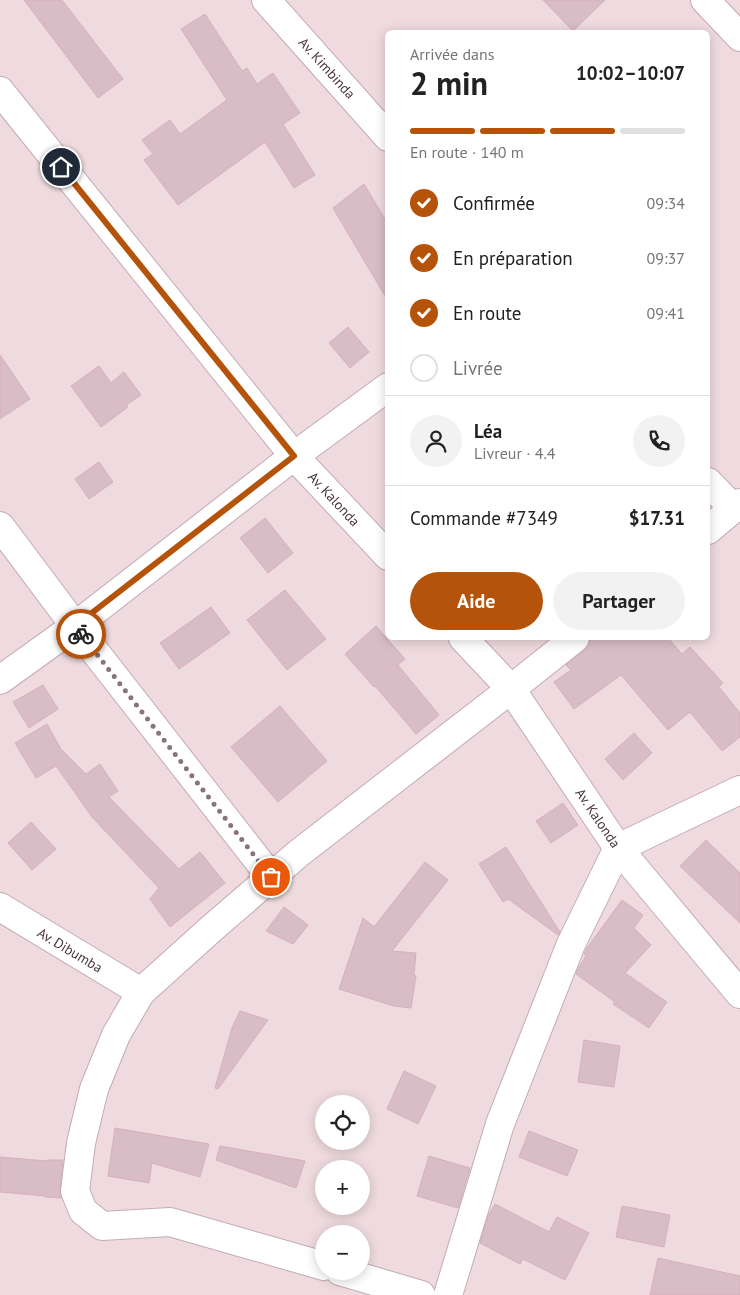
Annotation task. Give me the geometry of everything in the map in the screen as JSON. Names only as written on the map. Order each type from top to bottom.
[{"type":"street","name":"Av. Kimbinda","points":[[266,0],[385,134]]},
{"type":"street","points":[[705,0],[740,37]]},
{"type":"street","name":"Av. Kalonda","points":[[0,91],[294,456],[385,553]]},
{"type":"street","points":[[0,680],[75,626],[294,456],[385,389]]},
{"type":"street","points":[[710,484],[737,506],[710,528]]},
{"type":"street","points":[[0,526],[75,626],[271,877]]},
{"type":"street","name":"Av. Kalonda","points":[[465,640],[511,689],[618,848],[740,994]]},
{"type":"street","points":[[315,1263],[170,1222],[102,1226],[84,1211],[75,1191],[81,1144],[94,1089],[116,1035],[140,992],[271,877],[299,853],[572,640]]},
{"type":"street","points":[[448,1295],[500,1124],[571,944],[618,848],[740,790]]},
{"type":"street","name":"Av. Dibumba","points":[[0,907],[140,992]]},
{"type":"street","points":[[370,1280],[421,1295]]},
{"type":"shaded area","points":[[0,0],[740,0],[740,1295],[0,1295]]},
{"type":"building","points":[[24,0],[62,0],[123,79],[98,98]]},
{"type":"building","points":[[543,0],[605,0],[574,30]]},
{"type":"building","points":[[205,14],[242,71],[247,68],[257,84],[273,73],[300,113],[283,124],[315,175],[294,188],[265,142],[178,205],[144,160],[153,154],[142,140],[170,120],[180,134],[227,100],[181,29]]},
{"type":"building","points":[[364,184],[385,219],[385,296],[333,208]]},
{"type":"building","points":[[348,327],[369,352],[350,368],[329,343]]},
{"type":"building","points":[[0,355],[30,399],[0,419]]},
{"type":"building","points":[[99,366],[111,383],[124,372],[141,395],[126,405],[128,407],[101,427],[71,386]]},
{"type":"building","points":[[99,462],[113,482],[89,499],[75,479]]},
{"type":"building","points":[[265,518],[293,553],[268,573],[240,538]]},
{"type":"building","points":[[285,590],[326,639],[287,670],[247,620]]},
{"type":"building","points":[[211,607],[230,633],[179,669],[160,643]]},
{"type":"building","points":[[376,626],[385,636],[385,640],[388,640],[405,659],[398,665],[439,715],[416,734],[345,654]]},
{"type":"building","points":[[590,640],[670,640],[682,654],[690,647],[723,683],[719,687],[740,713],[740,737],[722,751],[690,712],[668,730],[621,675],[574,709],[554,682],[571,670],[566,665],[585,650]]},
{"type":"building","points":[[43,685],[58,709],[29,728],[13,702]]},
{"type":"building","points":[[280,706],[327,761],[278,802],[231,747]]},
{"type":"building","points":[[47,724],[61,749],[86,774],[100,764],[118,791],[109,797],[179,869],[200,852],[225,883],[170,927],[150,899],[159,888],[92,817],[56,766],[36,778],[15,743]]},
{"type":"building","points":[[634,733],[652,753],[623,780],[605,759]]},
{"type":"building","points":[[563,803],[578,825],[551,843],[536,821]]},
{"type":"building","points":[[31,822],[56,849],[32,870],[8,843]]},
{"type":"building","points":[[706,840],[740,873],[740,923],[680,866]]},
{"type":"building","points":[[506,847],[560,932],[558,935],[508,899],[503,902],[479,864]]},
{"type":"building","points":[[425,862],[448,880],[392,951],[416,953],[414,975],[416,976],[411,1008],[394,1006],[339,989],[363,918],[374,927]]},
{"type":"building","points":[[622,900],[643,915],[634,928],[651,945],[625,973],[667,1002],[649,1028],[613,1004],[615,1002],[576,974],[586,956],[584,954],[587,948]]},
{"type":"building","points":[[284,907],[308,925],[293,944],[266,931]]},
{"type":"building","points":[[240,1011],[268,1020],[218,1089],[215,1088],[232,1028]]},
{"type":"building","points":[[584,1040],[620,1046],[614,1087],[578,1082]]},
{"type":"building","points":[[404,1071],[436,1086],[418,1124],[387,1109]]},
{"type":"building","points":[[115,1128],[209,1144],[200,1177],[152,1163],[149,1183],[108,1176]]},
{"type":"building","points":[[529,1131],[578,1150],[567,1176],[519,1157]]},
{"type":"building","points":[[220,1146],[305,1161],[296,1188],[216,1160]]},
{"type":"building","points":[[429,1156],[470,1168],[458,1208],[417,1196]]},
{"type":"building","points":[[0,1157],[47,1161],[63,1160],[61,1198],[0,1192]]},
{"type":"building","points":[[495,1204],[549,1232],[557,1217],[589,1233],[565,1280],[523,1259],[520,1264],[480,1243],[488,1216]]},
{"type":"building","points":[[622,1206],[670,1215],[664,1247],[616,1237]]},
{"type":"building","points":[[658,1258],[740,1276],[740,1295],[650,1295]]},
{"type":"way so far","points":[[81,634],[271,877]]},
{"type":"route","points":[[61,167],[294,456],[75,626],[81,634]]}]
